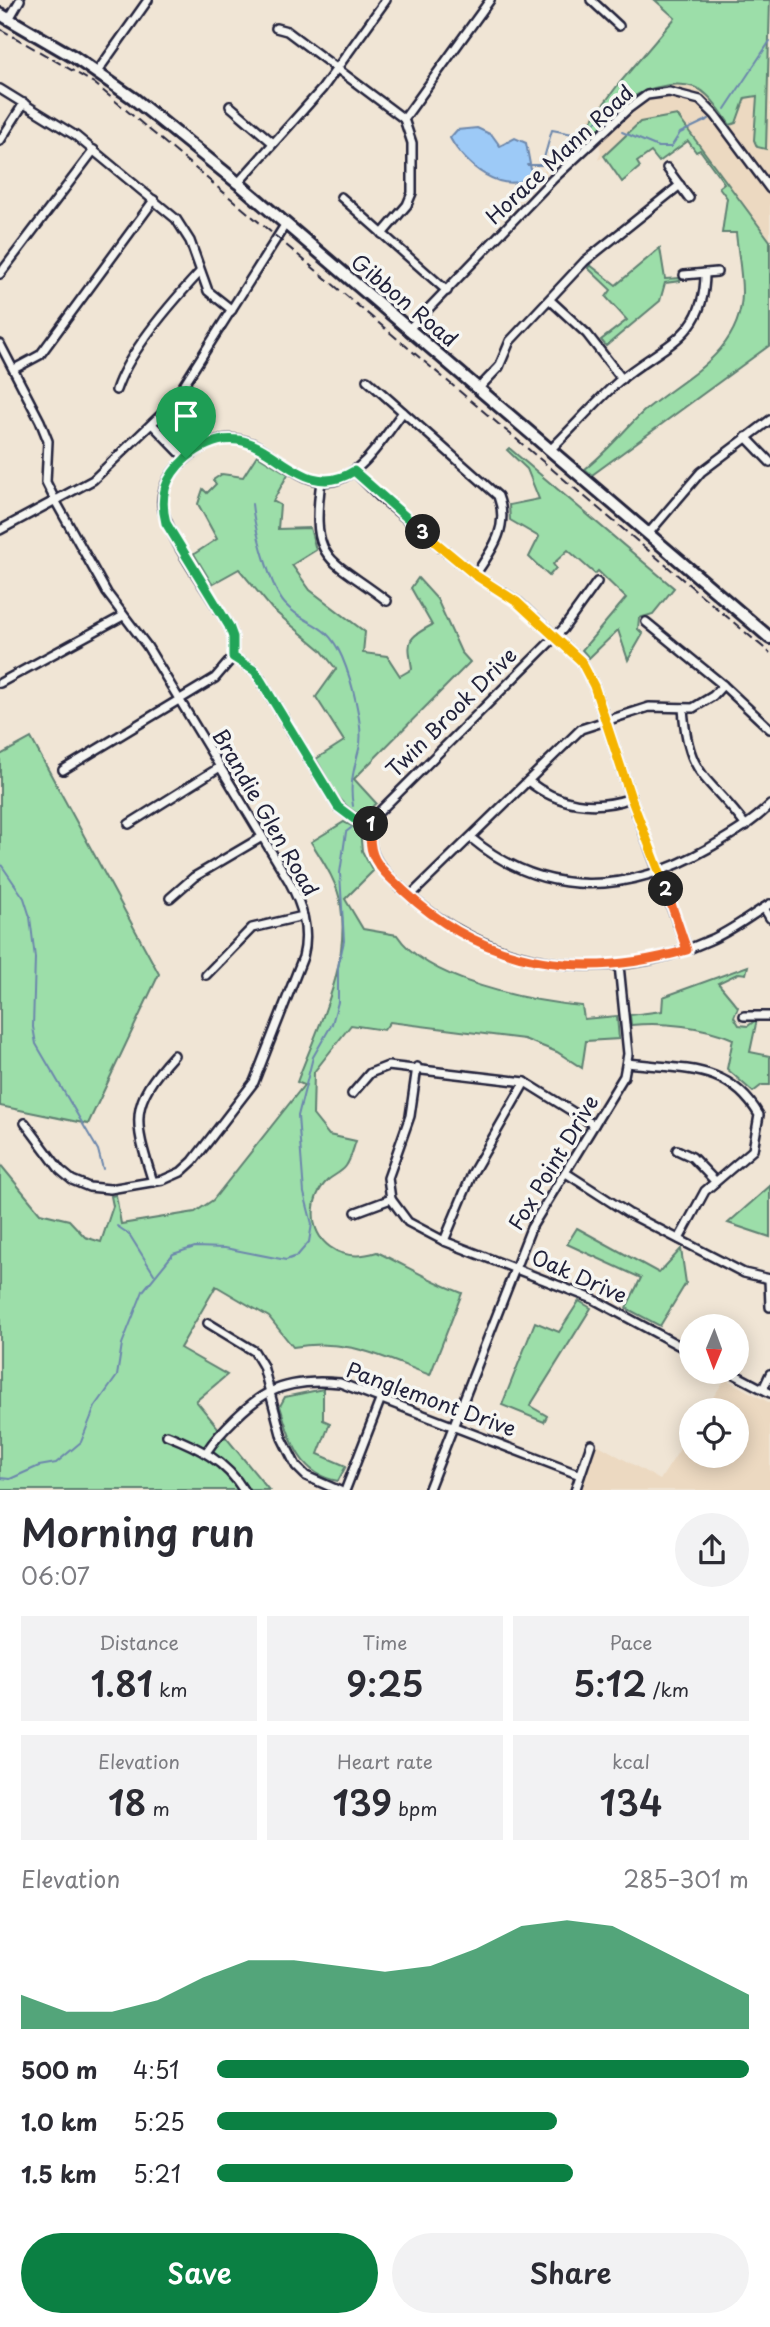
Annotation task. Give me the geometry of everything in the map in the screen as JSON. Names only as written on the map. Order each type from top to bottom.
[{"type":"main road","name":"Gibbon Road","points":[[4,17],[97,72],[238,183],[770,638]]},
{"type":"street","points":[[4,17],[20,0]]},
{"type":"street","points":[[97,72],[148,0]]},
{"type":"street","points":[[238,183],[337,69],[385,0]]},
{"type":"street","points":[[404,119],[489,0]]},
{"type":"street","points":[[592,0],[619,26]]},
{"type":"street","points":[[276,28],[287,31],[404,119],[412,142],[412,193],[407,205],[382,234]]},
{"type":"street","points":[[0,89],[94,150],[154,200],[184,229],[212,296],[232,310]]},
{"type":"street","name":"Horace Mann Road","points":[[408,330],[553,179],[628,109],[647,95],[669,92],[700,100],[715,115],[770,189]]},
{"type":"street","points":[[0,141],[24,103]]},
{"type":"street","points":[[230,106],[273,143]]},
{"type":"street","points":[[0,274],[94,150]]},
{"type":"street","points":[[667,168],[689,198]]},
{"type":"street","points":[[478,389],[499,366],[510,341],[593,253],[680,185]]},
{"type":"street","points":[[341,197],[447,291]]},
{"type":"street","points":[[13,369],[40,355],[154,200]]},
{"type":"street","points":[[0,530],[93,480],[152,424],[185,387],[285,225]]},
{"type":"street","points":[[116,390],[121,374],[175,299],[200,272]]},
{"type":"street","points":[[684,275],[717,272]]},
{"type":"street","points":[[550,450],[622,379],[681,337],[694,323],[703,303],[705,273]]},
{"type":"street","points":[[550,300],[587,334],[622,379]]},
{"type":"street","name":"Brandie Glen Road","points":[[0,344],[48,441],[46,482],[56,502],[107,593],[147,646],[298,897],[306,939],[303,957],[254,1082],[187,1168],[153,1182],[110,1189],[80,1184],[60,1170],[24,1124]]},
{"type":"street","points":[[367,380],[498,496],[503,512],[501,531],[475,575]]},
{"type":"street","points":[[63,770],[222,673],[233,657],[233,637],[229,626],[166,523],[162,508],[169,477],[186,458],[213,441],[242,440],[307,477],[321,481],[339,479],[354,471],[403,412]]},
{"type":"street","points":[[648,534],[701,472],[770,420]]},
{"type":"street","points":[[152,424],[186,458]]},
{"type":"street","points":[[746,437],[770,461]]},
{"type":"street","points":[[354,471],[379,496],[475,575],[517,602],[588,672],[687,950]]},
{"type":"street","points":[[321,481],[317,530],[325,553],[387,601]]},
{"type":"street","name":"Twin Brook Drive","points":[[371,824],[381,808],[555,637],[597,582]]},
{"type":"street","points":[[0,682],[123,616]]},
{"type":"street","points":[[646,622],[723,685],[770,729]]},
{"type":"street","points":[[233,657],[255,671],[338,807],[354,819],[371,824],[369,842],[372,856],[410,896],[453,929],[497,950],[562,965],[619,965],[658,959],[687,950],[712,940],[767,906],[770,918]]},
{"type":"street","points":[[410,896],[581,729],[649,707],[682,708],[704,703],[723,685]]},
{"type":"street","points":[[682,708],[685,737],[694,764],[746,826]]},
{"type":"street","points":[[129,824],[220,767]]},
{"type":"street","points":[[528,781],[547,794],[576,804],[604,805],[631,798]]},
{"type":"street","points":[[471,838],[506,863],[564,882],[614,883],[660,872],[746,826],[770,805]]},
{"type":"street","points":[[170,898],[194,877],[262,836]]},
{"type":"street","points":[[206,975],[252,928],[303,916]]},
{"type":"street","name":"Fox Point Drive","points":[[428,1490],[531,1227],[616,1094],[628,1063],[619,965]]},
{"type":"street","points":[[744,1016],[770,1016]]},
{"type":"street","points":[[153,1182],[137,1129],[137,1115],[152,1082],[174,1055]]},
{"type":"street","points":[[628,1063],[702,1072],[728,1080],[750,1098],[760,1115],[753,1150],[705,1191],[679,1239]]},
{"type":"street","points":[[352,1094],[362,1080],[381,1068],[417,1067],[525,1083],[594,1125]]},
{"type":"street","points":[[356,1212],[391,1199],[388,1178],[410,1116],[417,1067]]},
{"type":"street","points":[[444,1241],[472,1174],[525,1083]]},
{"type":"street","points":[[760,1124],[770,1123]]},
{"type":"street","points":[[677,1150],[692,1157],[715,1181]]},
{"type":"street","points":[[566,1173],[618,1207],[744,1273],[769,1279],[770,1307]]},
{"type":"street","name":"Oak Drive","points":[[391,1199],[408,1222],[444,1241],[593,1299],[679,1346]]},
{"type":"street","points":[[208,1323],[254,1351],[263,1366],[282,1438],[296,1466],[306,1476],[342,1490],[381,1398]]},
{"type":"street","points":[[749,1382],[766,1391],[770,1374]]},
{"type":"street","name":"Panglemont Drive","points":[[207,1451],[217,1435],[270,1392],[317,1381],[340,1383],[580,1475]]},
{"type":"street","points":[[167,1435],[207,1451],[237,1479],[244,1490]]},
{"type":"street","points":[[575,1490],[591,1444]]},
{"type":"shaded area","points":[[690,0],[770,0],[770,241],[677,115],[598,160],[601,152],[599,143],[592,138],[584,139],[533,184]]},
{"type":"shaded area","points":[[722,1384],[734,1384],[770,1403],[770,1490],[581,1490],[597,1444],[660,1480],[679,1451],[679,1468],[749,1468],[749,1398],[713,1398]]},
{"type":"green space","points":[[655,0],[770,0],[766,149],[757,147],[754,140],[757,96],[745,98],[736,123],[730,125],[707,95],[699,89],[678,85],[644,91],[627,102],[600,128],[580,136],[617,86],[675,18]]},
{"type":"green space","points":[[677,115],[770,241],[770,345],[592,475],[585,469],[643,412],[721,348],[732,332],[739,314],[742,285],[736,233],[722,233],[727,198],[719,187],[724,183],[700,150],[696,152],[688,141],[659,162],[651,152],[637,162],[640,167],[622,182],[604,156],[640,122]]},
{"type":"green space","points":[[660,248],[665,279],[680,278],[680,281],[665,283],[660,301],[606,346],[601,340],[627,320],[606,297],[611,290],[588,268],[590,265],[616,285]]},
{"type":"green space","points":[[509,448],[674,588],[653,614],[639,618],[638,629],[643,634],[628,660],[618,630],[589,658],[582,650],[626,598],[598,571],[595,574],[568,550],[553,564],[556,568],[549,576],[529,557],[539,537],[510,520],[509,505],[539,499],[527,469],[507,450]]},
{"type":"green space","points":[[257,455],[288,474],[273,501],[280,505],[278,529],[310,528],[316,550],[292,565],[310,590],[365,632],[363,653],[387,656],[400,676],[412,669],[410,642],[432,625],[411,588],[418,578],[437,599],[461,652],[470,662],[354,779],[376,803],[363,816],[341,800],[316,759],[344,741],[316,697],[336,669],[321,650],[272,609],[239,569],[212,584],[194,554],[217,539],[198,504],[203,489],[207,493],[216,484],[213,480],[222,474],[243,477]]},
{"type":"green space","points":[[31,738],[159,974],[88,1124],[0,1106],[0,755]]},
{"type":"green space","points":[[344,822],[360,830],[362,851],[373,871],[345,899],[363,929],[397,935],[411,951],[431,965],[481,986],[535,999],[582,1006],[584,1019],[617,1016],[619,1039],[586,1041],[582,1068],[557,1052],[524,1039],[390,1022],[384,1030],[351,1025],[314,1072],[313,1115],[329,1135],[356,1141],[346,1166],[328,1180],[317,1196],[314,1205],[315,1224],[323,1240],[336,1251],[353,1256],[377,1252],[462,1293],[430,1375],[363,1350],[330,1345],[293,1347],[269,1317],[216,1286],[180,1348],[227,1375],[196,1401],[269,1490],[0,1490],[0,1164],[40,1213],[69,1220],[85,1237],[101,1242],[113,1206],[111,1196],[116,1195],[121,1224],[195,1212],[213,1200],[304,1085],[297,1082],[323,1018],[337,974],[343,929],[337,889],[311,842]]},
{"type":"green space","points":[[748,966],[746,974],[739,973],[718,983],[738,1007],[734,1017],[739,1025],[748,1026],[757,1019],[750,1052],[770,1056],[770,1085],[762,1085],[753,1092],[727,1069],[733,1039],[683,1026],[631,1025],[630,1015],[662,1011],[663,997]]},
{"type":"green space","points":[[770,1186],[770,1237],[728,1223]]},
{"type":"green space","points":[[577,1228],[659,1273],[681,1249],[686,1283],[660,1326],[626,1308],[641,1278],[567,1244]]},
{"type":"green space","points":[[579,1301],[591,1308],[530,1406],[547,1416],[544,1422],[502,1405],[535,1322],[559,1332]]},
{"type":"green space","points":[[323,1389],[323,1420],[330,1423],[318,1454],[346,1466],[338,1481],[314,1471],[298,1454],[280,1406],[285,1397]]},
{"type":"water","points":[[477,128],[492,135],[500,146],[515,138],[526,143],[532,175],[509,183],[485,175],[474,167],[450,138],[457,130]]},
{"type":"waterway","points":[[725,109],[770,41]]},
{"type":"waterway","points":[[527,165],[542,165],[552,130],[578,135],[601,118],[605,119]]},
{"type":"waterway","points":[[622,132],[658,147],[671,147],[680,133],[709,119]]},
{"type":"waterway","points":[[252,504],[264,556],[279,596],[293,611],[329,636],[342,657],[349,677],[360,729],[352,784],[353,806]]},
{"type":"waterway","points":[[0,1478],[10,1479],[39,1466],[56,1463],[81,1442],[95,1407],[117,1376],[122,1344],[143,1291],[173,1254],[195,1247],[225,1248],[286,1260],[297,1256],[309,1242],[312,1224],[304,1193],[298,1116],[313,1057],[332,1024],[338,1002],[338,967],[344,941],[340,873],[346,832],[351,828]]},
{"type":"waterway","points":[[0,863],[24,898],[30,917],[35,958],[33,1027],[36,1044],[98,1150],[103,1169]]},
{"type":"waterway","points":[[117,1226],[129,1234],[154,1274]]},
{"type":"railway","points":[[0,29],[94,83],[770,653]]},
{"type":"route","points":[[242,440],[270,453],[307,477],[321,481],[333,481],[354,471],[410,523],[475,575],[517,602],[572,652],[581,661],[594,686],[631,798],[659,867],[687,950],[632,964],[596,966],[562,965],[523,958],[497,950],[453,929],[430,914],[385,873],[372,856],[369,842],[371,824],[354,819],[338,807],[255,671],[233,657],[233,637],[229,626],[166,523],[162,508],[164,488],[169,477],[186,458],[213,441],[242,440]]}]
